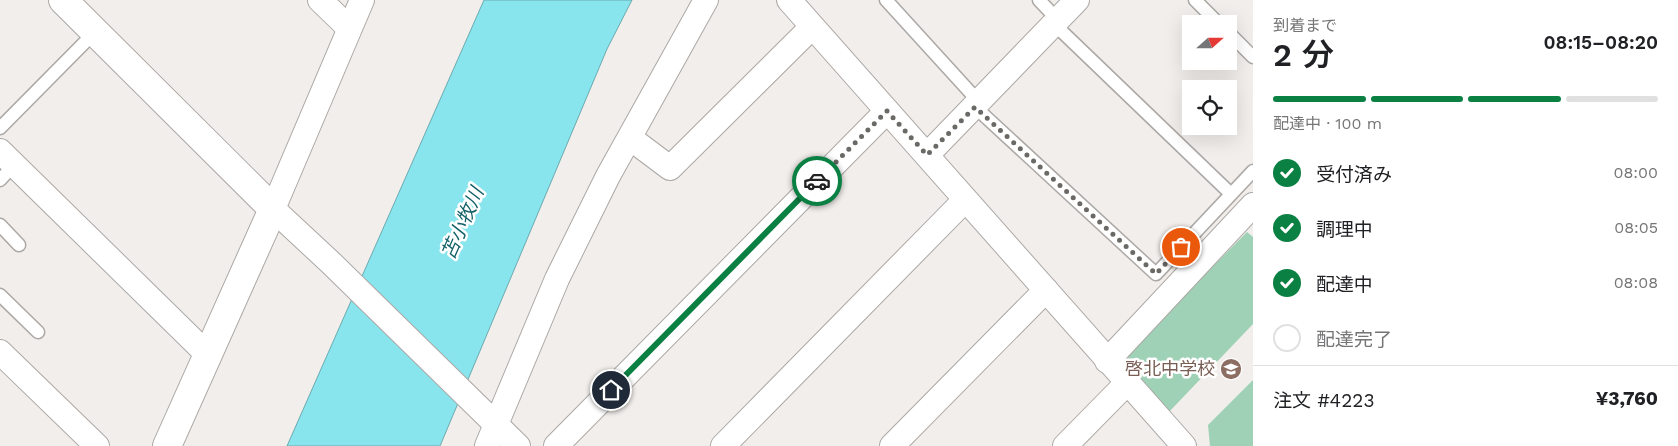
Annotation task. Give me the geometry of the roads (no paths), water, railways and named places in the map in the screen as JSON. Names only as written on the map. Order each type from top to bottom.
[{"type":"street","points":[[63,0],[476,407],[491,436],[518,446]]},
{"type":"street","points":[[320,0],[350,28]]},
{"type":"street","points":[[167,446],[273,209],[362,0]]},
{"type":"street","points":[[491,436],[557,279],[608,176],[706,0]]},
{"type":"street","points":[[789,0],[1046,290],[1106,361],[1184,446]]},
{"type":"street","points":[[927,155],[1077,0]]},
{"type":"street","points":[[630,138],[670,168],[812,26]]},
{"type":"street","points":[[556,446],[887,111]]},
{"type":"street","points":[[5,166],[208,355]]},
{"type":"street","points":[[723,446],[965,200]]},
{"type":"street","points":[[1106,361],[1253,205]]},
{"type":"street","points":[[892,446],[1046,290]]},
{"type":"street","points":[[0,352],[92,444]]},
{"type":"street","points":[[1065,446],[1127,383]]},
{"type":"lane","points":[[886,0],[977,104],[1156,274],[1253,172]]},
{"type":"lane","points":[[1039,0],[1056,22],[1231,194]]},
{"type":"lane","points":[[1195,0],[1211,15]]},
{"type":"lane","points":[[0,128],[96,32]]},
{"type":"lane","points":[[1238,42],[1253,57]]},
{"type":"lane","points":[[0,225],[19,244]]},
{"type":"lane","points":[[0,295],[38,332]]},
{"type":"water","name":"苫小牧川","points":[[484,0],[632,0],[607,49],[440,446],[287,446]]},
{"type":"place","name":"啓北中学校","points":[[1231,369]]}]
